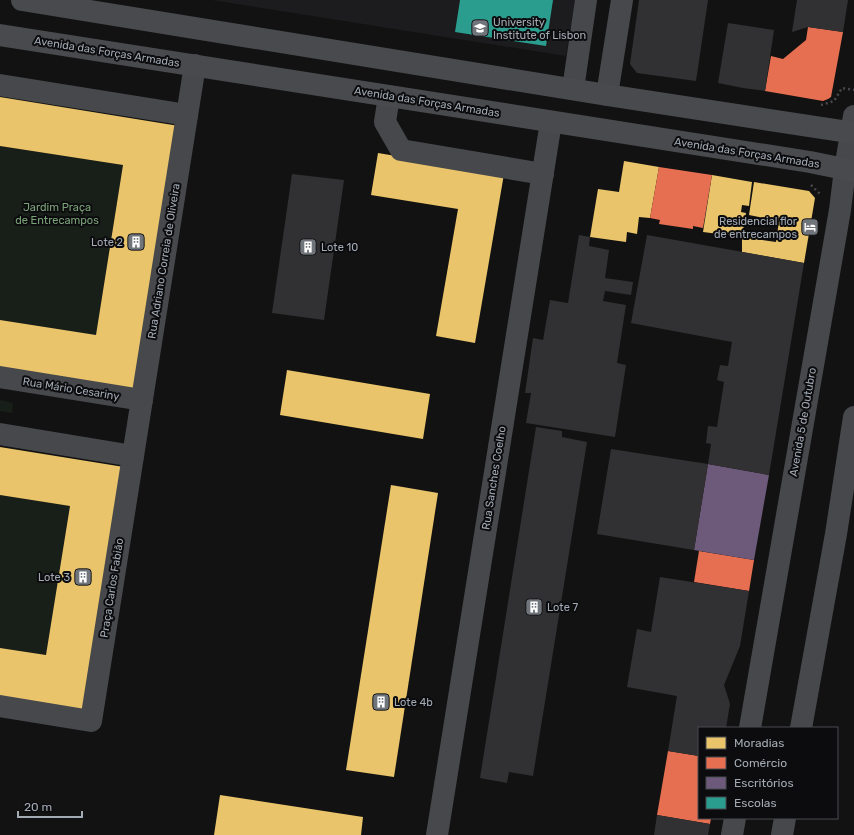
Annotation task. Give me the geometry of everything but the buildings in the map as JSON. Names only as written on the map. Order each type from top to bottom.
[{"type":"main road","points":[[22,0],[62,3],[607,95],[813,127],[853,127]]},
{"type":"main road","name":"Avenida das Forças Armadas","points":[[0,35],[810,162],[850,170]]},
{"type":"street","points":[[573,89],[586,0]]},
{"type":"street","points":[[607,95],[622,0]]},
{"type":"street","name":"Rua Adriano Correia de Oliveira","points":[[133,456],[195,65]]},
{"type":"street","points":[[0,85],[187,115]]},
{"type":"street","points":[[389,96],[385,122],[401,150],[543,174]]},
{"type":"street","name":"Rua Sanches Coelho","points":[[437,835],[551,122]]},
{"type":"street","name":"Avenida 5 de Outubro","points":[[750,727],[837,225],[850,170],[853,127]]},
{"type":"street","name":"Rua Mário Cesariny","points":[[0,377],[142,400]]},
{"type":"street","points":[[801,727],[836,536],[854,417]]},
{"type":"street","points":[[0,434],[133,456]]},
{"type":"street","name":"Praça Carlos Fabião","points":[[0,706],[91,721],[133,456]]},
{"type":"street","points":[[732,835],[735,819]]},
{"type":"street","points":[[782,835],[785,819]]},
{"type":"path","points":[[813,127],[814,106],[834,101],[842,88],[854,90]]},
{"type":"shaded area","name":"University Institute of Lisbon","points":[[212,0],[575,0],[566,56]]},
{"type":"green space","name":"Jardim Praça de Entrecampos","points":[[0,146],[123,165],[96,335],[0,320]]},
{"type":"green space","points":[[0,400],[13,403],[12,413],[0,411]]},
{"type":"green space","points":[[0,495],[70,506],[46,655],[0,648]]},
{"type":"place","name":"University Institute of Lisbon","points":[[480,28]]},
{"type":"place","name":"Residencial flor de entrecampos","points":[[810,227]]},
{"type":"place","name":"Lote 2","points":[[136,242]]},
{"type":"place","name":"Lote 10","points":[[308,247]]},
{"type":"place","name":"Lote 3","points":[[83,577]]},
{"type":"place","name":"Lote 7","points":[[534,607]]},
{"type":"place","name":"Lote 4b","points":[[381,702]]}]
